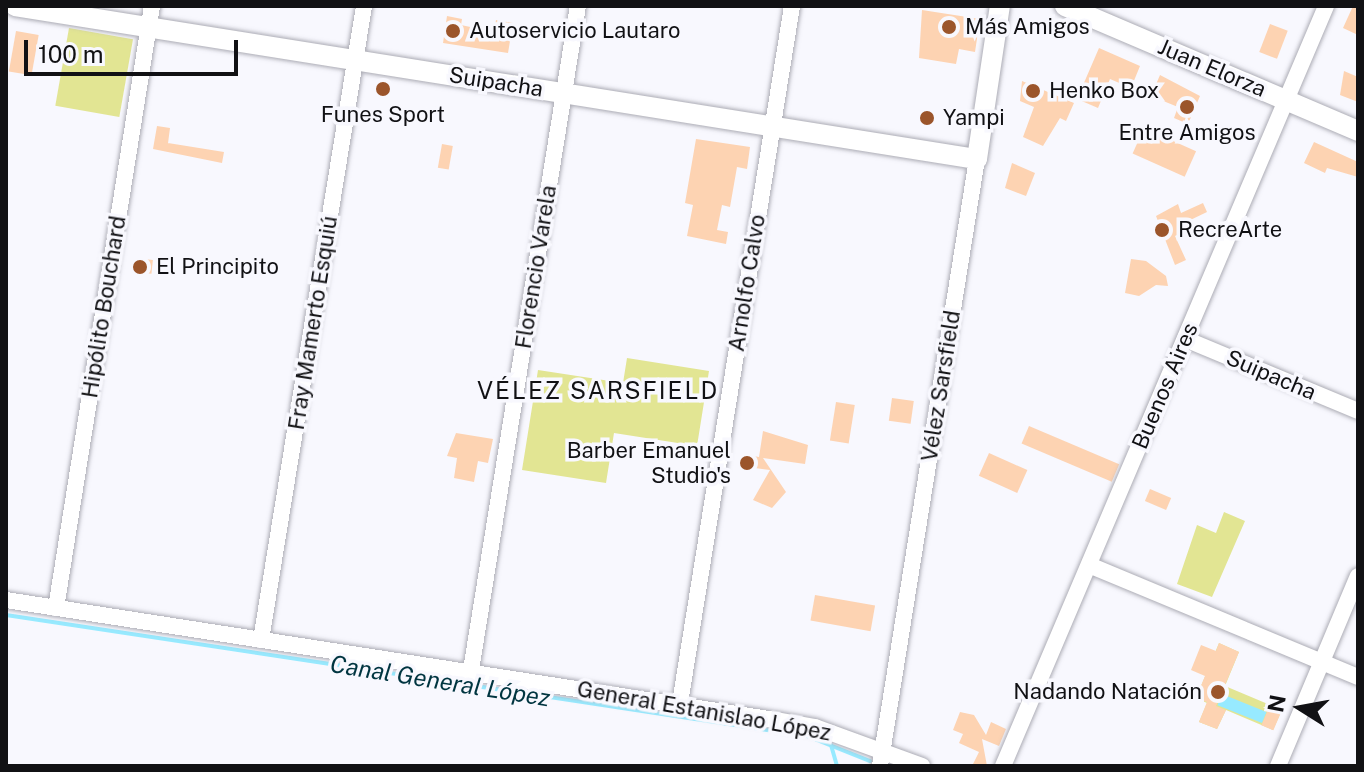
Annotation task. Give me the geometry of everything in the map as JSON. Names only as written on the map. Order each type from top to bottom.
[{"type":"main road","name":"Suipacha","points":[[15,6],[977,159]]},
{"type":"main road","name":"Vélez Sarsfield","points":[[977,159],[1000,6]]},
{"type":"main road","name":"Juan Elorza","points":[[1065,6],[1358,131]]},
{"type":"street","name":"Hipólito Bouchard","points":[[56,608],[152,6]]},
{"type":"street","name":"Fray Mamerto Esquiú","points":[[261,640],[364,6]]},
{"type":"street","name":"Florencio Varela","points":[[471,670],[578,6]]},
{"type":"street","name":"Arnolfo Calvo","points":[[680,703],[792,6]]},
{"type":"street","name":"Buenos Aires","points":[[1003,766],[1326,6]]},
{"type":"street","name":"Vélez Sarsfield","points":[[882,758],[977,159]]},
{"type":"street","name":"Suipacha","points":[[1185,339],[1358,411]]},
{"type":"street","points":[[1089,565],[1358,677]]},
{"type":"street","points":[[1278,766],[1358,576]]},
{"type":"street","name":"General Estanislao López","points":[[6,600],[471,670],[815,727],[882,758],[922,766]]},
{"type":"green space","points":[[69,28],[133,39],[119,117],[55,106]]},
{"type":"green space","points":[[627,358],[709,371],[697,446],[614,433],[606,483],[522,470],[538,370],[623,383]]},
{"type":"green space","points":[[1224,512],[1245,521],[1212,597],[1177,584],[1197,525],[1216,533]]},
{"type":"green space","name":"Nadando Natación","points":[[1219,643],[1239,652],[1225,686],[1282,710],[1273,730],[1226,710],[1217,729],[1199,722],[1207,703],[1196,698]]},
{"type":"water","points":[[1222,694],[1267,712],[1262,723],[1218,705]]},
{"type":"building","points":[[1353,6],[1358,6],[1358,35],[1343,28]]},
{"type":"building","name":"Más Amigos","points":[[922,10],[980,19],[975,52],[959,49],[956,64],[919,58]]},
{"type":"building","points":[[447,16],[462,19],[461,25],[494,32],[496,20],[513,23],[508,53],[443,43]]},
{"type":"building","points":[[1270,24],[1288,31],[1277,59],[1259,52]]},
{"type":"building","points":[[16,31],[39,35],[32,75],[9,71]]},
{"type":"building","points":[[1099,48],[1140,66],[1131,88],[1110,79],[1098,108],[1077,99]]},
{"type":"building","points":[[1344,71],[1358,77],[1358,102],[1340,95]]},
{"type":"building","points":[[1160,75],[1200,96],[1188,124],[1174,118],[1178,107],[1151,96]]},
{"type":"building","points":[[1022,81],[1074,103],[1066,121],[1060,118],[1043,146],[1023,137],[1034,107],[1020,101]]},
{"type":"building","points":[[157,126],[170,128],[168,143],[224,152],[222,163],[153,149]]},
{"type":"building","points":[[1144,128],[1196,151],[1185,177],[1133,154]]},
{"type":"building","points":[[696,139],[750,147],[747,169],[737,167],[730,207],[722,205],[717,230],[728,232],[726,244],[687,236],[693,205],[685,203]]},
{"type":"building","points":[[1314,142],[1358,162],[1358,177],[1327,168],[1325,173],[1304,163]]},
{"type":"building","points":[[442,144],[453,146],[449,170],[438,168]]},
{"type":"building","points":[[1012,163],[1035,173],[1026,196],[1005,188]]},
{"type":"building","points":[[1203,203],[1207,212],[1182,224],[1185,231],[1175,236],[1186,260],[1175,265],[1156,216],[1178,204],[1181,213]]},
{"type":"building","points":[[135,258],[153,260],[151,274],[134,272]]},
{"type":"building","points":[[1131,259],[1146,261],[1166,276],[1168,286],[1156,285],[1139,296],[1125,293]]},
{"type":"building","points":[[892,398],[914,401],[911,424],[889,421]]},
{"type":"building","points":[[836,402],[855,405],[849,443],[830,441]]},
{"type":"building","points":[[1029,426],[1119,464],[1112,482],[1022,443]]},
{"type":"building","points":[[763,431],[808,445],[805,464],[763,458],[786,492],[772,508],[753,500],[770,470],[740,466],[742,454],[759,457]]},
{"type":"building","points":[[456,433],[493,439],[488,463],[478,461],[474,482],[454,478],[457,458],[447,456]]},
{"type":"building","points":[[989,453],[1027,470],[1017,493],[979,476]]},
{"type":"building","points":[[1150,489],[1171,498],[1166,510],[1145,501]]},
{"type":"building","points":[[815,595],[875,606],[871,631],[810,621]]},
{"type":"building","points":[[1219,643],[1239,652],[1216,706],[1226,710],[1217,729],[1199,722],[1207,702],[1196,698],[1205,676],[1191,670],[1201,645],[1216,651]]},
{"type":"building","points":[[1270,705],[1282,710],[1273,730],[1261,725]]},
{"type":"building","points":[[960,712],[974,715],[986,735],[991,722],[1006,729],[999,746],[982,739],[987,766],[972,766],[979,752],[959,743],[963,734],[953,730]]},
{"type":"waterway","name":"Canal General López","points":[[6,615],[807,736],[870,761]]},
{"type":"waterway","points":[[831,745],[837,766]]},
{"type":"place","name":"Más Amigos","points":[[949,27]]},
{"type":"place","name":"Autoservicio Lautaro","points":[[453,31]]},
{"type":"place","name":"Funes Sport","points":[[383,89]]},
{"type":"place","name":"Henko Box","points":[[1033,91]]},
{"type":"place","name":"Entre Amigos","points":[[1187,107]]},
{"type":"place","name":"Yampi","points":[[927,118]]},
{"type":"place","name":"RecreArte","points":[[1162,230]]},
{"type":"place","name":"El Principito","points":[[140,267]]},
{"type":"place","name":"Barber Emanuel Studio's","points":[[747,463]]},
{"type":"place","name":"Nadando Natación","points":[[1218,692]]},
{"type":"district","name":"VÉLEZ SARSFIELD","points":[[598,391]]}]
